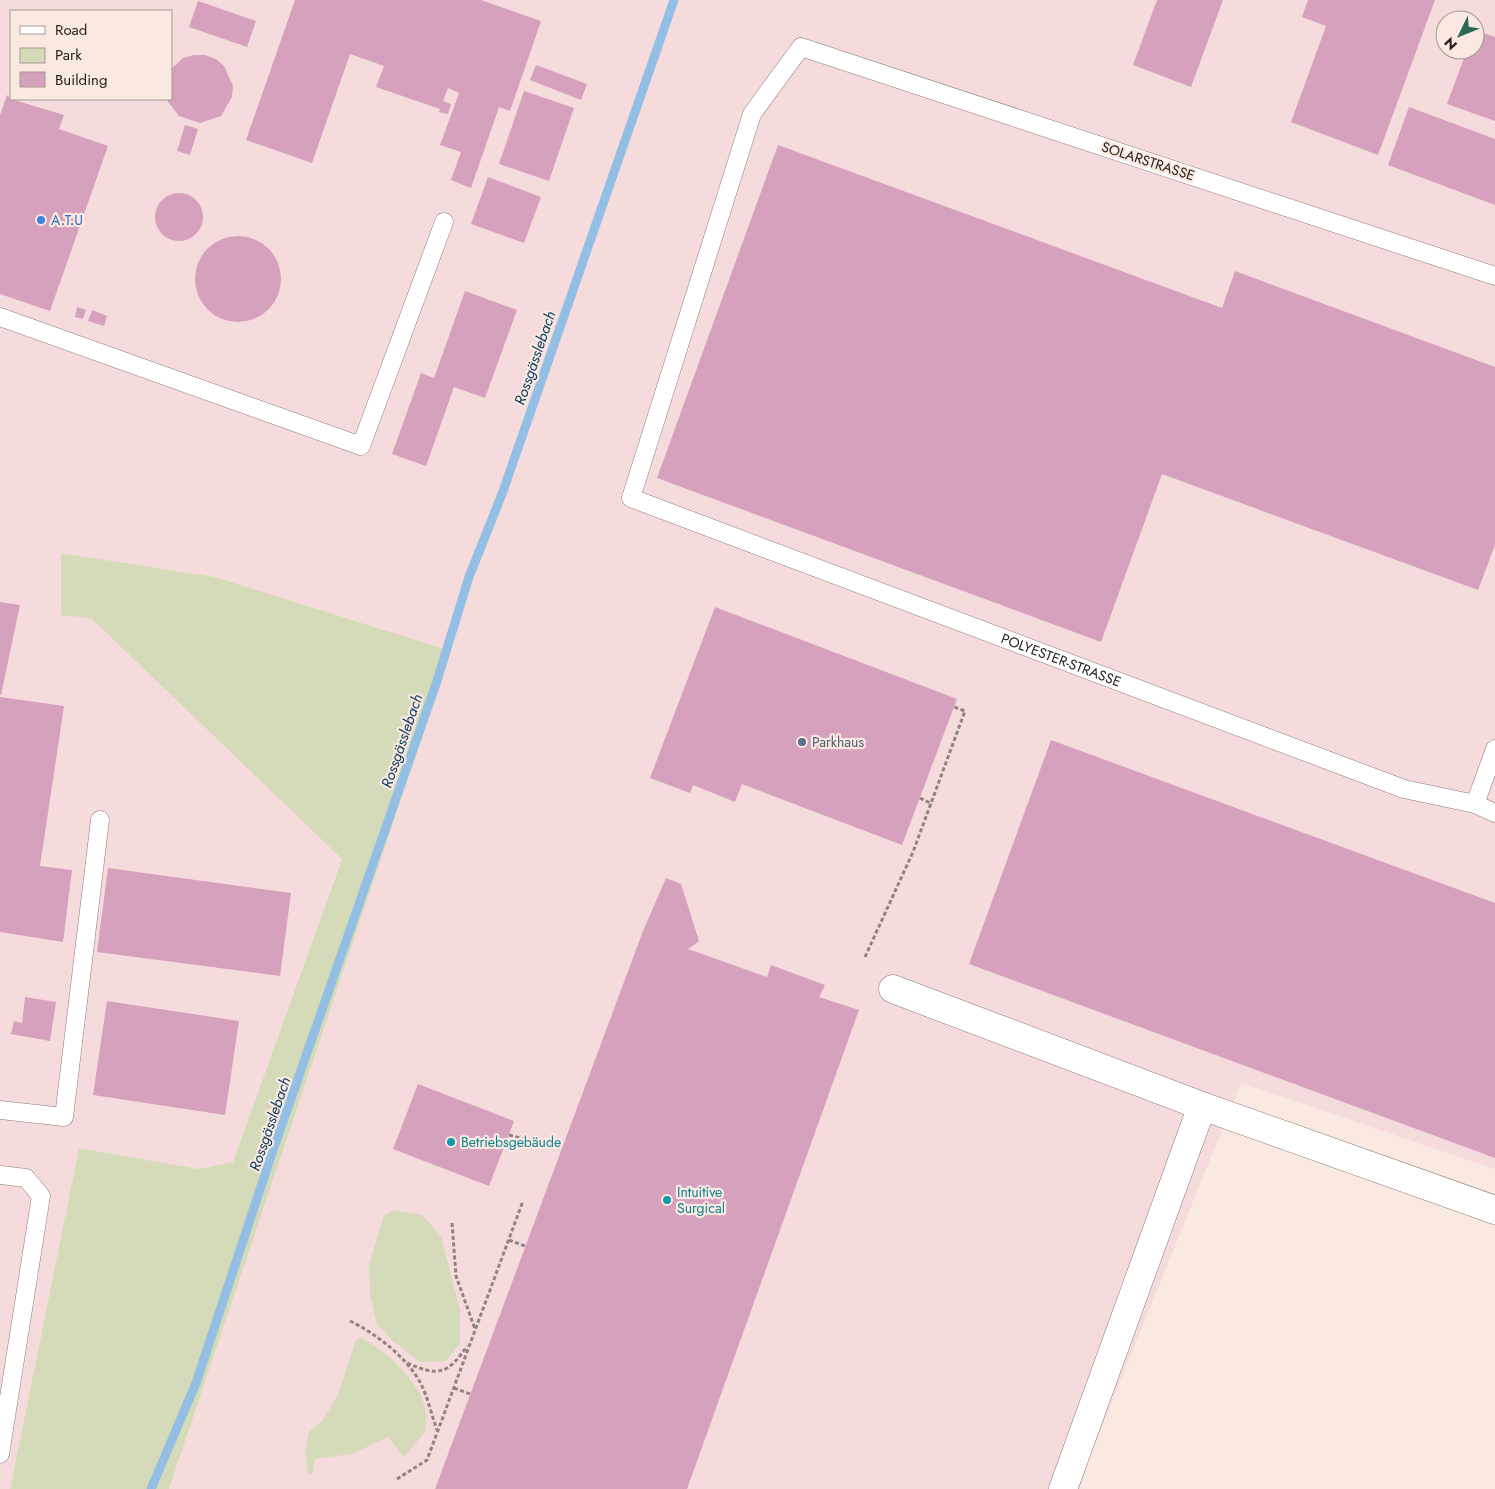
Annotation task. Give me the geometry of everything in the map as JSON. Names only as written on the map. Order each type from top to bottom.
[{"type":"street","points":[[893,989],[1202,1106],[1495,1210]]},
{"type":"street","points":[[1063,1489],[1202,1106]]},
{"type":"lane","name":"SOLARSTRASSE","points":[[630,498],[752,114],[801,47],[1495,276]]},
{"type":"lane","points":[[0,317],[362,446],[444,222]]},
{"type":"lane","name":"POLYESTER-STRASSE","points":[[630,498],[1404,790],[1475,804],[1495,813]]},
{"type":"lane","points":[[1475,804],[1495,749]]},
{"type":"lane","points":[[0,1110],[64,1117],[100,820]]},
{"type":"lane","points":[[0,1175],[26,1178],[41,1196],[0,1454]]},
{"type":"path","points":[[865,958],[913,852],[965,711],[954,707]]},
{"type":"path","points":[[920,798],[932,804]]},
{"type":"path","points":[[509,1135],[544,1144]]},
{"type":"path","points":[[397,1479],[427,1460],[523,1201]]},
{"type":"path","points":[[452,1222],[456,1276],[475,1330]]},
{"type":"path","points":[[509,1240],[525,1246]]},
{"type":"path","points":[[350,1321],[363,1327],[407,1363],[427,1372],[440,1372],[456,1363],[471,1341]]},
{"type":"path","points":[[407,1363],[422,1386],[438,1430]]},
{"type":"path","points":[[454,1388],[470,1394]]},
{"type":"shaded area","points":[[0,0],[1495,0],[1495,1169],[1241,1083],[1092,1451],[1080,1489],[169,1489],[451,651],[215,577],[61,553],[91,617],[342,858],[233,1162],[198,1169],[79,1148],[10,1489],[0,1489]]},
{"type":"green space","points":[[61,553],[215,577],[451,651],[169,1489],[10,1489],[79,1148],[198,1169],[233,1162],[342,859],[91,618],[61,615]]},
{"type":"green space","points":[[393,1210],[422,1215],[441,1236],[460,1310],[460,1344],[446,1361],[420,1362],[393,1341],[377,1324],[370,1295],[369,1264],[384,1216]]},
{"type":"green space","points":[[360,1337],[380,1349],[400,1367],[416,1387],[425,1408],[425,1432],[404,1457],[388,1437],[352,1454],[314,1459],[313,1473],[308,1474],[305,1451],[309,1432],[322,1421],[338,1395],[356,1340]]},
{"type":"building","points":[[295,0],[481,0],[541,21],[510,111],[499,107],[471,188],[451,180],[461,152],[440,145],[459,93],[448,88],[443,101],[451,104],[448,114],[439,112],[440,109],[376,87],[384,66],[350,54],[312,163],[246,140]]},
{"type":"building","points":[[1157,0],[1223,0],[1191,87],[1133,65]]},
{"type":"building","points":[[1308,0],[1435,0],[1378,155],[1291,122],[1326,26],[1302,17]]},
{"type":"building","points":[[198,1],[256,21],[247,47],[189,27]]},
{"type":"building","points":[[1485,34],[1495,37],[1495,121],[1447,104],[1463,60],[1485,60]]},
{"type":"building","points":[[205,55],[216,59],[224,66],[233,86],[232,97],[221,116],[200,123],[179,116],[167,100],[172,100],[172,68],[183,58]]},
{"type":"building","points":[[536,65],[587,84],[581,100],[530,80]]},
{"type":"building","points":[[524,91],[574,108],[549,181],[499,164]]},
{"type":"building","name":"A.T.U","points":[[7,95],[10,100],[64,115],[59,129],[108,146],[50,311],[0,294],[0,115]]},
{"type":"building","points":[[1409,107],[1495,139],[1495,205],[1388,165]]},
{"type":"building","points":[[185,125],[198,129],[190,155],[177,151]]},
{"type":"building","points":[[778,145],[1222,308],[1235,271],[1495,367],[1495,545],[1478,590],[1162,474],[1101,642],[657,478]]},
{"type":"building","points":[[488,177],[541,197],[524,243],[471,224]]},
{"type":"building","points":[[179,193],[188,195],[196,200],[201,208],[203,217],[201,226],[196,234],[188,239],[179,241],[170,239],[162,234],[157,226],[155,217],[157,208],[162,200],[170,195]]},
{"type":"building","points":[[230,236],[246,236],[255,239],[269,248],[278,262],[281,279],[278,296],[269,310],[255,319],[246,322],[230,322],[214,315],[202,303],[195,287],[195,271],[202,255],[214,243]]},
{"type":"building","points":[[465,291],[517,310],[485,398],[454,387],[426,466],[392,454],[421,373],[434,378]]},
{"type":"building","points":[[77,307],[86,310],[83,319],[75,317]]},
{"type":"building","points":[[92,310],[107,316],[104,326],[88,321]]},
{"type":"building","points":[[0,602],[20,605],[1,695],[0,695]]},
{"type":"building","name":"Parkhaus","points":[[715,607],[957,699],[902,845],[742,784],[735,802],[693,785],[690,793],[650,778]]},
{"type":"building","points":[[0,697],[64,706],[40,866],[72,870],[63,942],[0,932]]},
{"type":"building","points":[[1051,740],[1495,903],[1495,1158],[969,964]]},
{"type":"building","points":[[108,868],[291,893],[280,976],[97,952]]},
{"type":"building","name":"Intuitive Surgical","points":[[666,878],[681,884],[699,941],[688,949],[767,977],[771,965],[825,985],[819,997],[859,1010],[687,1489],[435,1489],[643,931]]},
{"type":"building","points":[[25,997],[56,1002],[50,1041],[11,1034],[14,1021],[22,1023]]},
{"type":"building","points":[[107,1001],[239,1021],[225,1115],[93,1095]]},
{"type":"building","name":"Betriebsgebäude","points":[[418,1084],[514,1121],[489,1186],[393,1149]]},
{"type":"waterway","name":"Rossgässlebach","points":[[151,1489],[196,1383],[272,1153],[436,684],[469,577],[502,494],[674,0]]},
{"type":"place","name":"A.T.U","points":[[41,220]]},
{"type":"place","name":"Parkhaus","points":[[802,742]]},
{"type":"place","name":"Betriebsgebäude","points":[[451,1142]]},
{"type":"place","name":"Intuitive Surgical","points":[[667,1200]]}]
